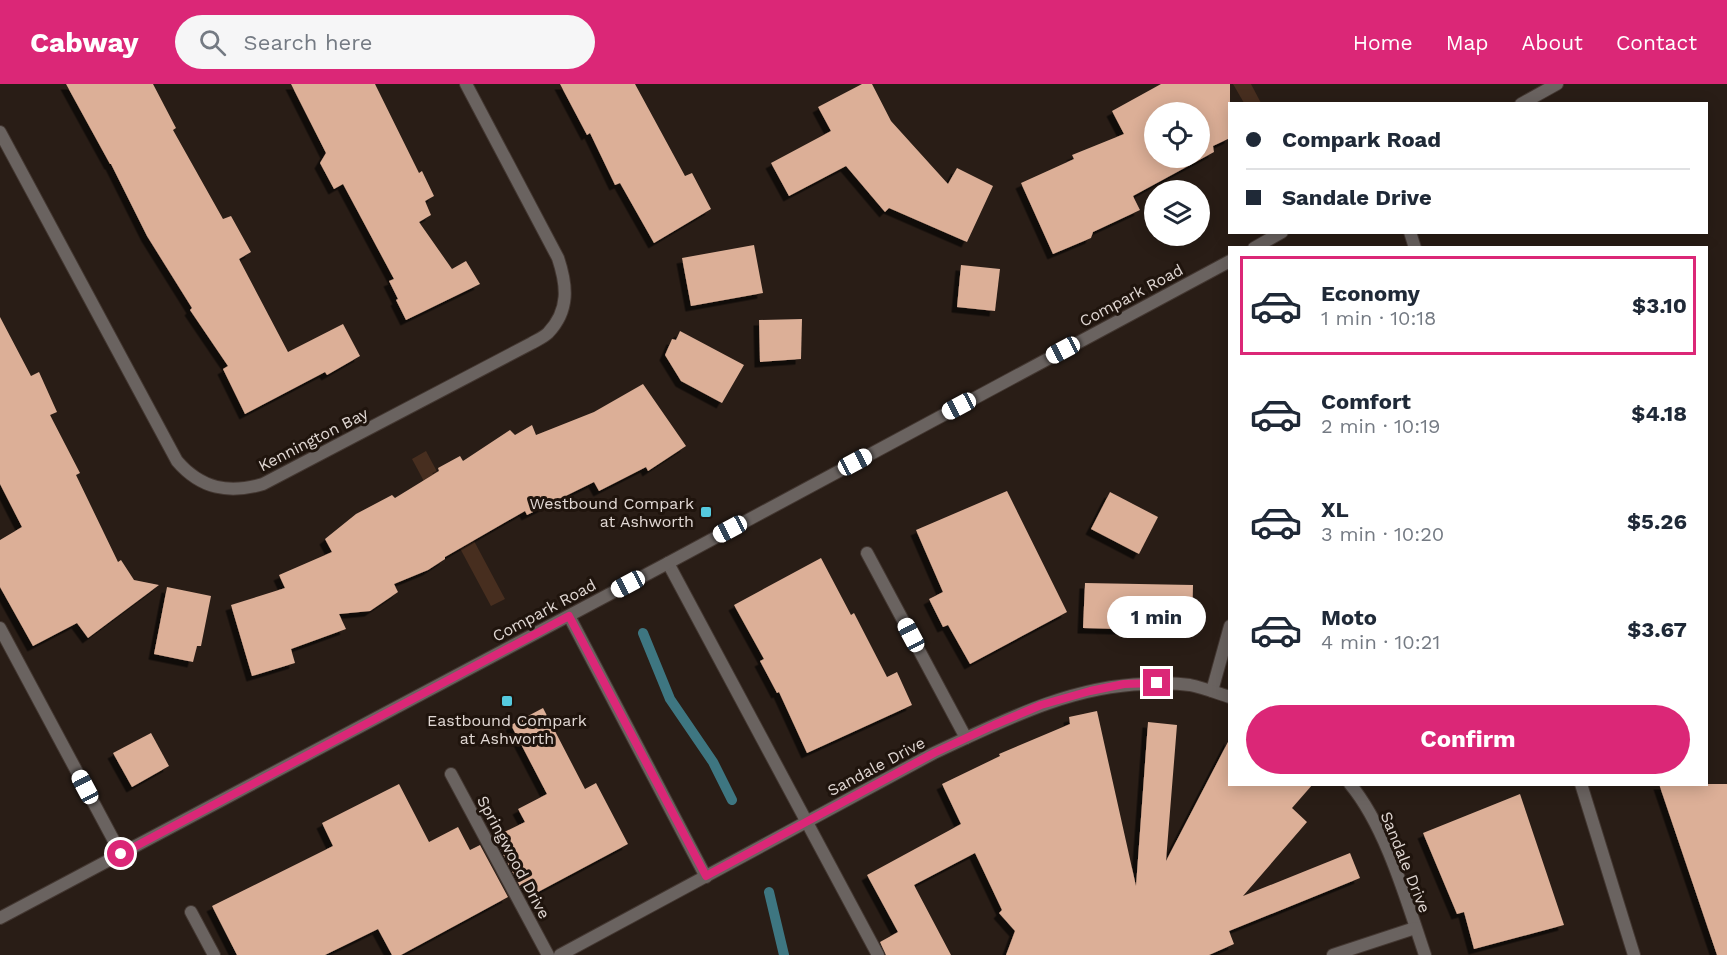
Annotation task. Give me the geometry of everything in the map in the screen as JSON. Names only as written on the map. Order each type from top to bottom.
[{"type":"street","name":"Kennington Bay","points":[[0,132],[177,461],[187,472],[202,482],[225,489],[246,489],[263,484],[532,343],[548,333],[559,317],[566,288],[558,258],[466,84]]},
{"type":"street","points":[[1525,102],[1557,84]]},
{"type":"street","points":[[1258,246],[1278,234]]},
{"type":"street","name":"Compark Road","points":[[0,918],[1228,262]]},
{"type":"street","points":[[867,553],[966,738]]},
{"type":"street","points":[[668,563],[878,955]]},
{"type":"street","points":[[569,616],[706,876]]},
{"type":"street","points":[[0,628],[121,854]]},
{"type":"street","points":[[1212,692],[1228,633]]},
{"type":"street","name":"Sandale Drive","points":[[560,955],[934,753],[1041,705],[1124,684],[1189,685],[1228,696]]},
{"type":"street","name":"Springwood Drive","points":[[451,774],[548,955]]},
{"type":"street","name":"Sandale Drive","points":[[1352,786],[1377,828],[1425,955]]},
{"type":"street","points":[[1582,786],[1634,955]]},
{"type":"street","points":[[191,912],[214,955]]},
{"type":"street","points":[[1333,955],[1415,928]]},
{"type":"shaded area","points":[[1233,84],[1251,84],[1260,102],[1243,102]]},
{"type":"shaded area","points":[[426,451],[505,599],[491,606],[412,459]]},
{"type":"building","points":[[66,84],[153,84],[176,128],[173,130],[223,219],[231,216],[251,252],[239,259],[288,352],[343,324],[360,356],[327,375],[325,372],[245,414],[223,369],[228,366],[190,310],[192,308],[147,236],[111,164]]},
{"type":"building","points":[[291,84],[375,84],[419,173],[422,171],[434,196],[425,201],[431,215],[419,222],[452,269],[466,261],[480,284],[406,320],[389,281],[394,279],[343,184],[334,189],[320,163],[326,153]]},
{"type":"building","points":[[560,84],[635,84],[685,176],[692,173],[711,209],[654,243],[620,183],[615,185],[590,133],[587,135]]},
{"type":"building","points":[[862,84],[872,84],[891,121],[948,184],[957,168],[993,186],[967,242],[889,208],[885,212],[846,166],[789,196],[771,163],[831,131],[818,107]]},
{"type":"building","points":[[1161,84],[1230,84],[1228,139],[1213,146],[1214,152],[1210,154],[1210,102],[1144,102],[1144,168],[1185,168],[1162,180],[1144,180],[1144,190],[1133,196],[1140,210],[1093,232],[1091,238],[1053,254],[1021,183],[1074,159],[1072,155],[1124,134],[1112,111]]},
{"type":"building","points":[[754,245],[763,293],[691,306],[682,258]]},
{"type":"building","points":[[961,265],[1000,269],[995,311],[957,307]]},
{"type":"building","points":[[0,317],[31,376],[39,372],[57,412],[50,415],[80,473],[76,475],[118,562],[121,560],[134,580],[159,585],[88,638],[77,623],[33,646],[0,587],[0,540],[22,527],[0,484]]},
{"type":"building","points":[[802,319],[801,359],[760,362],[759,320]]},
{"type":"building","points":[[680,331],[744,365],[722,403],[681,381],[665,355],[672,339],[676,340]]},
{"type":"building","points":[[643,384],[686,446],[648,471],[646,467],[599,491],[594,482],[527,515],[525,511],[445,557],[428,570],[394,584],[398,592],[370,611],[339,614],[346,629],[291,649],[295,663],[252,676],[231,605],[285,588],[279,575],[332,552],[325,539],[356,514],[392,495],[395,498],[439,471],[438,468],[460,456],[463,461],[510,430],[515,435],[532,425],[536,435],[594,412]]},
{"type":"building","points":[[1007,491],[1067,612],[970,664],[948,625],[943,627],[929,599],[943,592],[916,530]]},
{"type":"building","points":[[1110,492],[1158,517],[1139,554],[1091,529]]},
{"type":"building","points":[[821,558],[851,615],[854,613],[887,677],[897,672],[912,705],[807,753],[779,692],[777,693],[760,661],[764,659],[734,605]]},
{"type":"building","points":[[1085,583],[1193,585],[1192,631],[1083,628]]},
{"type":"building","points":[[167,587],[211,596],[201,646],[197,646],[193,662],[154,654]]},
{"type":"building","points":[[543,708],[585,789],[596,783],[628,844],[538,892],[533,884],[522,890],[494,837],[525,822],[518,809],[547,794],[511,725]]},
{"type":"building","points":[[1097,711],[1136,886],[1148,722],[1177,725],[1166,861],[1228,742],[1228,786],[1311,786],[1292,808],[1307,822],[1243,896],[1350,853],[1360,878],[1229,931],[1234,944],[1209,955],[1006,955],[1015,931],[999,913],[1002,910],[975,853],[914,885],[951,955],[886,955],[880,942],[898,932],[867,875],[961,824],[942,784],[1000,756],[999,754],[1070,724],[1069,717]]},
{"type":"building","points":[[151,733],[169,766],[132,787],[113,753]]},
{"type":"building","points":[[399,784],[429,842],[458,827],[470,850],[480,845],[508,897],[401,955],[392,955],[378,929],[325,955],[237,955],[212,906],[333,846],[322,823]]},
{"type":"building","points":[[1727,784],[1727,955],[1717,955],[1660,786]]},
{"type":"building","points":[[1520,794],[1564,925],[1474,949],[1464,912],[1457,914],[1423,833]]},
{"type":"waterway","points":[[643,633],[670,699],[713,762],[732,800]]},
{"type":"waterway","points":[[769,892],[784,955]]},
{"type":"place","name":"Westbound Compark at Ashworth","points":[[706,512]]},
{"type":"place","name":"Eastbound Compark at Ashworth","points":[[507,701]]},
{"type":"route","points":[[121,854],[569,616],[706,876],[934,753],[994,725],[1041,705],[1090,691],[1124,684],[1157,683]]}]
